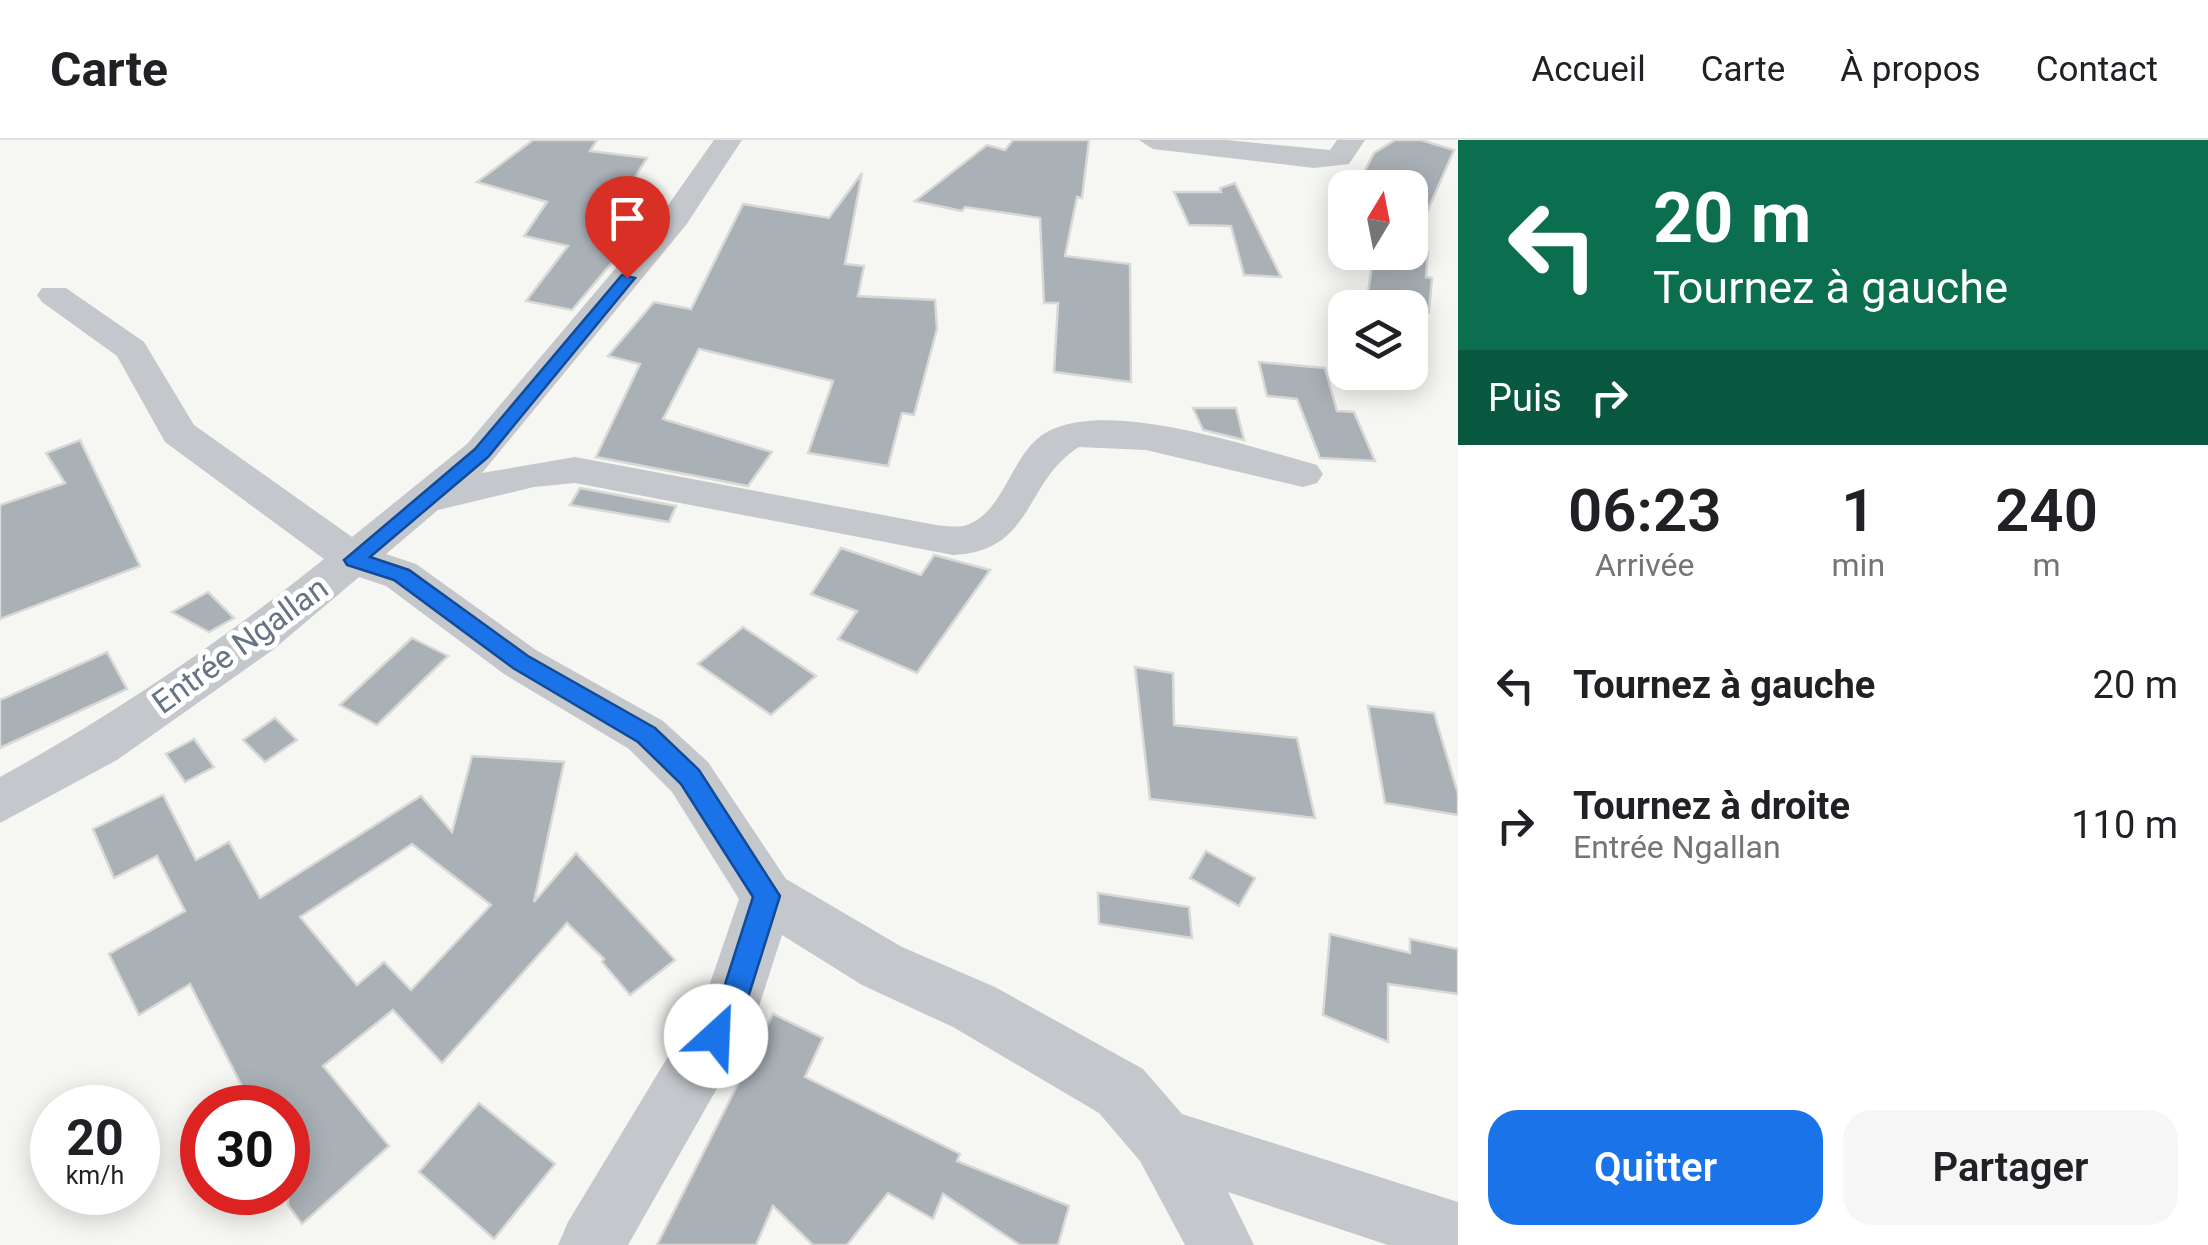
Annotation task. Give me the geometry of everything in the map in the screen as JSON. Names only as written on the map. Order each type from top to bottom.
[{"type":"street","name":"Entrée Ngallan","points":[[0,802],[132,724],[258,637],[482,453],[676,218],[728,140]]},
{"type":"street","points":[[1153,140],[1314,160],[1340,158],[1351,140]]},
{"type":"street","points":[[54,296],[132,350],[179,433],[354,560],[401,575],[520,662],[646,735],[690,777],[767,896],[882,966],[974,1007],[1121,1092],[1162,1139],[1221,1245]]},
{"type":"street","points":[[429,499],[534,474],[575,470],[936,540],[982,536],[1045,450],[1086,431],[1141,438],[1303,474]]},
{"type":"street","points":[[591,1245],[732,1004],[767,896]]},
{"type":"street","points":[[1162,1139],[1458,1235]]},
{"type":"building","points":[[533,140],[597,140],[590,151],[647,158],[624,194],[634,196],[604,228],[636,234],[572,310],[526,301],[568,246],[524,236],[547,202],[477,182]]},
{"type":"building","points":[[1013,140],[1089,140],[1082,198],[1077,197],[1065,256],[1130,264],[1131,382],[1054,372],[1058,303],[1044,303],[1040,218],[965,207],[962,211],[915,201],[987,145],[1005,150]]},
{"type":"building","points":[[1395,140],[1421,140],[1454,150],[1428,210],[1428,170],[1365,170],[1374,153]]},
{"type":"building","points":[[862,173],[845,264],[864,266],[858,296],[935,300],[937,329],[914,415],[902,413],[888,466],[808,453],[833,381],[699,349],[663,419],[772,452],[748,486],[596,457],[640,364],[608,356],[654,302],[691,309],[743,204],[829,218]]},
{"type":"building","points":[[1235,183],[1281,277],[1244,275],[1231,226],[1189,225],[1174,192],[1221,192],[1220,188]]},
{"type":"building","points":[[1371,270],[1427,270],[1426,277],[1432,278],[1429,312],[1428,290],[1368,290]]},
{"type":"building","points":[[1259,362],[1325,368],[1328,390],[1337,411],[1354,412],[1375,461],[1320,458],[1297,399],[1267,396]]},
{"type":"building","points":[[1193,408],[1236,408],[1244,440],[1203,430]]},
{"type":"building","points":[[80,440],[140,566],[0,619],[0,505],[65,483],[46,453]]},
{"type":"building","points":[[580,488],[676,506],[669,522],[570,505]]},
{"type":"building","points":[[841,548],[921,575],[934,555],[990,570],[917,673],[838,639],[857,611],[811,594]]},
{"type":"building","points":[[208,592],[234,618],[209,632],[172,612]]},
{"type":"building","points":[[743,627],[816,676],[771,715],[698,664]]},
{"type":"building","points":[[412,638],[448,656],[377,725],[340,705]]},
{"type":"building","points":[[107,652],[127,689],[0,748],[0,700]]},
{"type":"building","points":[[1135,667],[1173,673],[1174,725],[1297,738],[1315,818],[1150,799]]},
{"type":"building","points":[[1368,706],[1434,713],[1458,794],[1458,815],[1385,803]]},
{"type":"building","points":[[275,718],[297,740],[265,762],[243,740]]},
{"type":"building","points":[[194,739],[214,767],[185,782],[166,754]]},
{"type":"building","points":[[472,756],[564,762],[534,902],[576,853],[675,960],[630,995],[602,962],[604,959],[567,923],[442,1063],[393,1010],[323,1066],[389,1146],[302,1224],[295,1215],[310,1215],[310,1085],[241,1085],[190,984],[139,1015],[109,954],[185,911],[157,856],[114,878],[93,829],[163,795],[196,860],[229,842],[260,898],[421,796],[452,832]],"holes":[[[412,844],[491,905],[411,990],[384,962],[357,985],[300,917]]]},
{"type":"building","points":[[1206,851],[1255,878],[1239,906],[1190,878]]},
{"type":"building","points":[[1098,893],[1189,907],[1192,938],[1099,924]]},
{"type":"building","points":[[1330,934],[1410,953],[1410,939],[1458,949],[1458,994],[1388,984],[1388,1042],[1323,1015]]},
{"type":"building","points":[[773,1014],[823,1038],[805,1077],[960,1154],[957,1161],[1069,1206],[1058,1245],[1020,1245],[943,1194],[933,1219],[888,1193],[847,1245],[813,1245],[773,1206],[756,1245],[657,1245]]},
{"type":"building","points":[[479,1103],[555,1164],[494,1239],[419,1172]]},
{"type":"route","points":[[627,278],[482,453],[354,560],[401,575],[520,662],[646,735],[690,777],[767,896],[732,1004],[716,1036]]}]
